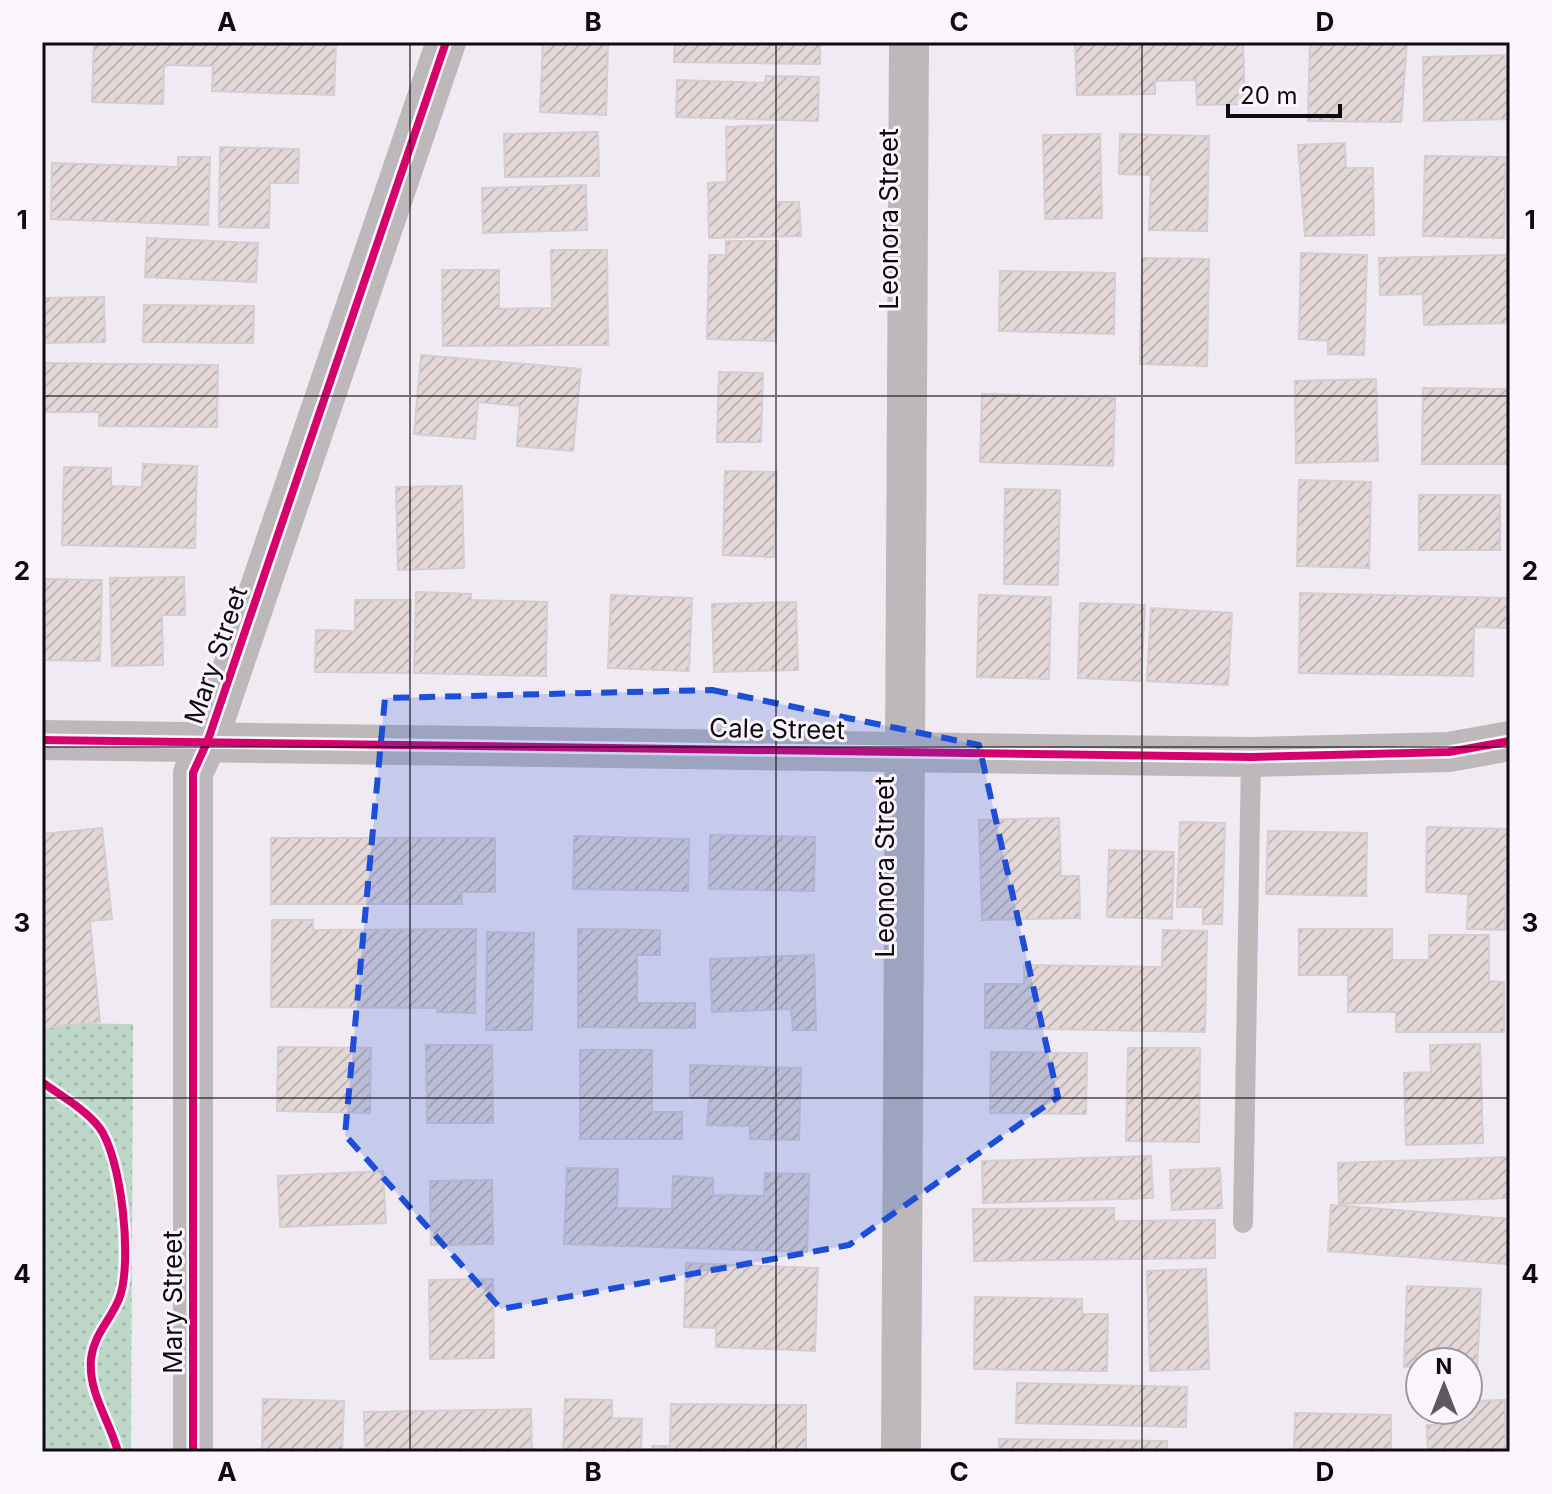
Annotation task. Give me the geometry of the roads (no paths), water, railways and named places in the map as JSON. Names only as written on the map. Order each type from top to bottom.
[{"type":"street","name":"Mary Street","points":[[193,1452],[193,773],[208,740],[446,42]]},
{"type":"street","name":"Leonora Street","points":[[901,1452],[909,42]]},
{"type":"street","name":"Cale Street","points":[[42,740],[1251,757],[1449,752],[1510,741]]},
{"type":"street","name":"Cale Street","points":[[1449,752],[1510,766]]},
{"type":"lane","points":[[1243,1223],[1251,757]]}]
